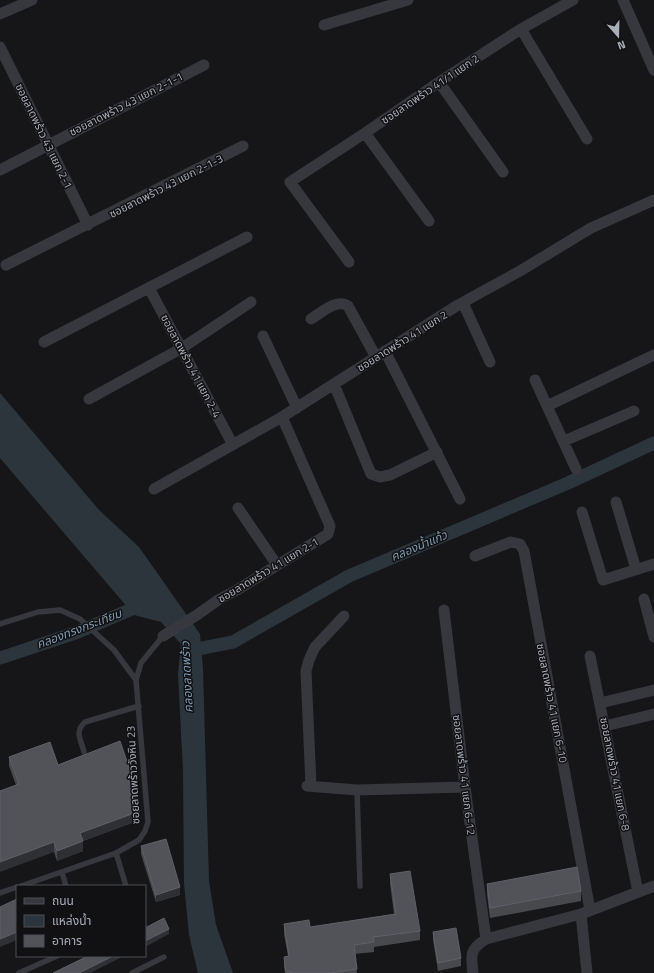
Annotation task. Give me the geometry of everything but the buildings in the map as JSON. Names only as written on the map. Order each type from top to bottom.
[{"type":"street","points":[[0,14],[32,0]]},
{"type":"street","points":[[324,25],[408,0]]},
{"type":"street","name":"ซอยลาดพร้าว 41/1 แยก 2","points":[[349,262],[290,182],[521,29],[573,0]]},
{"type":"street","points":[[623,0],[654,70]]},
{"type":"street","points":[[521,29],[587,139]]},
{"type":"street","name":"ซอยลาดพร้าว 43 แยก 2-1","points":[[0,47],[88,225]]},
{"type":"street","name":"ซอยลาดพร้าว 43 แยก 2-1-1","points":[[0,170],[204,65]]},
{"type":"street","points":[[439,82],[503,172]]},
{"type":"street","points":[[365,133],[429,221]]},
{"type":"street","name":"ซอยลาดพร้าว 43 แยก 2-1-3","points":[[6,266],[243,146]]},
{"type":"street","name":"ซอยลาดพร้าว 41 แยก 2","points":[[154,489],[282,417],[463,303],[520,271],[591,228],[654,200]]},
{"type":"street","points":[[44,342],[247,237]]},
{"type":"street","name":"ซอยลาดพร้าว 41 แยก 2-4","points":[[149,288],[233,445]]},
{"type":"street","points":[[89,399],[182,348],[251,302]]},
{"type":"street","points":[[311,319],[338,303],[344,303],[348,306],[381,354],[437,452],[460,499]]},
{"type":"street","points":[[463,303],[490,362]]},
{"type":"street","points":[[263,336],[297,408]]},
{"type":"street","points":[[548,406],[654,355]]},
{"type":"street","points":[[535,380],[576,469]]},
{"type":"street","points":[[334,384],[371,474],[380,477],[390,475],[437,452]]},
{"type":"street","points":[[564,441],[634,411]]},
{"type":"street","name":"ซอยลาดพร้าว 41 แยก 2-1","points":[[162,636],[197,615],[218,600],[237,590],[328,534],[330,526],[282,417]]},
{"type":"street","points":[[616,502],[636,569]]},
{"type":"street","points":[[238,508],[277,565]]},
{"type":"street","points":[[582,512],[603,580],[654,564]]},
{"type":"street","name":"ซอยลาดพร้าว 41 แยก 6-10","points":[[475,556],[511,542],[520,544],[524,551],[586,912],[586,973]]},
{"type":"street","points":[[644,599],[654,637]]},
{"type":"street","name":"ซอยลาดพร้าว 41 แยก 6-12","points":[[444,610],[465,787],[486,939]]},
{"type":"street","points":[[344,616],[315,646],[306,671],[309,786],[357,790],[465,787]]},
{"type":"street","name":"ซอยลาดพร้าว 41 แยก 6-8","points":[[590,656],[638,892]]},
{"type":"street","points":[[600,703],[654,690]]},
{"type":"street","points":[[605,726],[654,714]]},
{"type":"street","points":[[473,973],[471,956],[478,944],[486,939],[586,912],[654,886]]},
{"type":"lane","points":[[0,624],[38,612],[60,610],[80,619],[86,624],[114,650],[136,680]]},
{"type":"lane","name":"ซอยลาดพร้าววังหิน 23","points":[[24,885],[116,853],[139,840],[145,832],[148,822],[136,680],[141,663],[162,636]]},
{"type":"lane","points":[[84,752],[79,733],[80,727],[85,722],[139,706]]},
{"type":"lane","points":[[357,790],[360,886]]},
{"type":"lane","points":[[116,853],[126,885]]},
{"type":"lane","points":[[62,872],[66,885]]},
{"type":"lane","points":[[0,893],[16,888]]},
{"type":"lane","points":[[19,973],[55,957]]},
{"type":"lane","points":[[132,973],[164,957]]},
{"type":"water","name":"คลองลาดพร้าว","points":[[0,393],[99,510],[139,547],[200,634],[203,669],[209,881],[216,925],[233,973],[198,973],[189,935],[184,884],[183,771],[178,674],[181,644],[161,622],[134,615],[0,458]]},
{"type":"waterway","name":"คลองน้ำแก้ว","points":[[187,651],[233,642],[349,576],[568,483],[654,443]]},
{"type":"waterway","name":"คลองทรงกระเทียม","points":[[0,658],[78,632],[146,603]]}]
